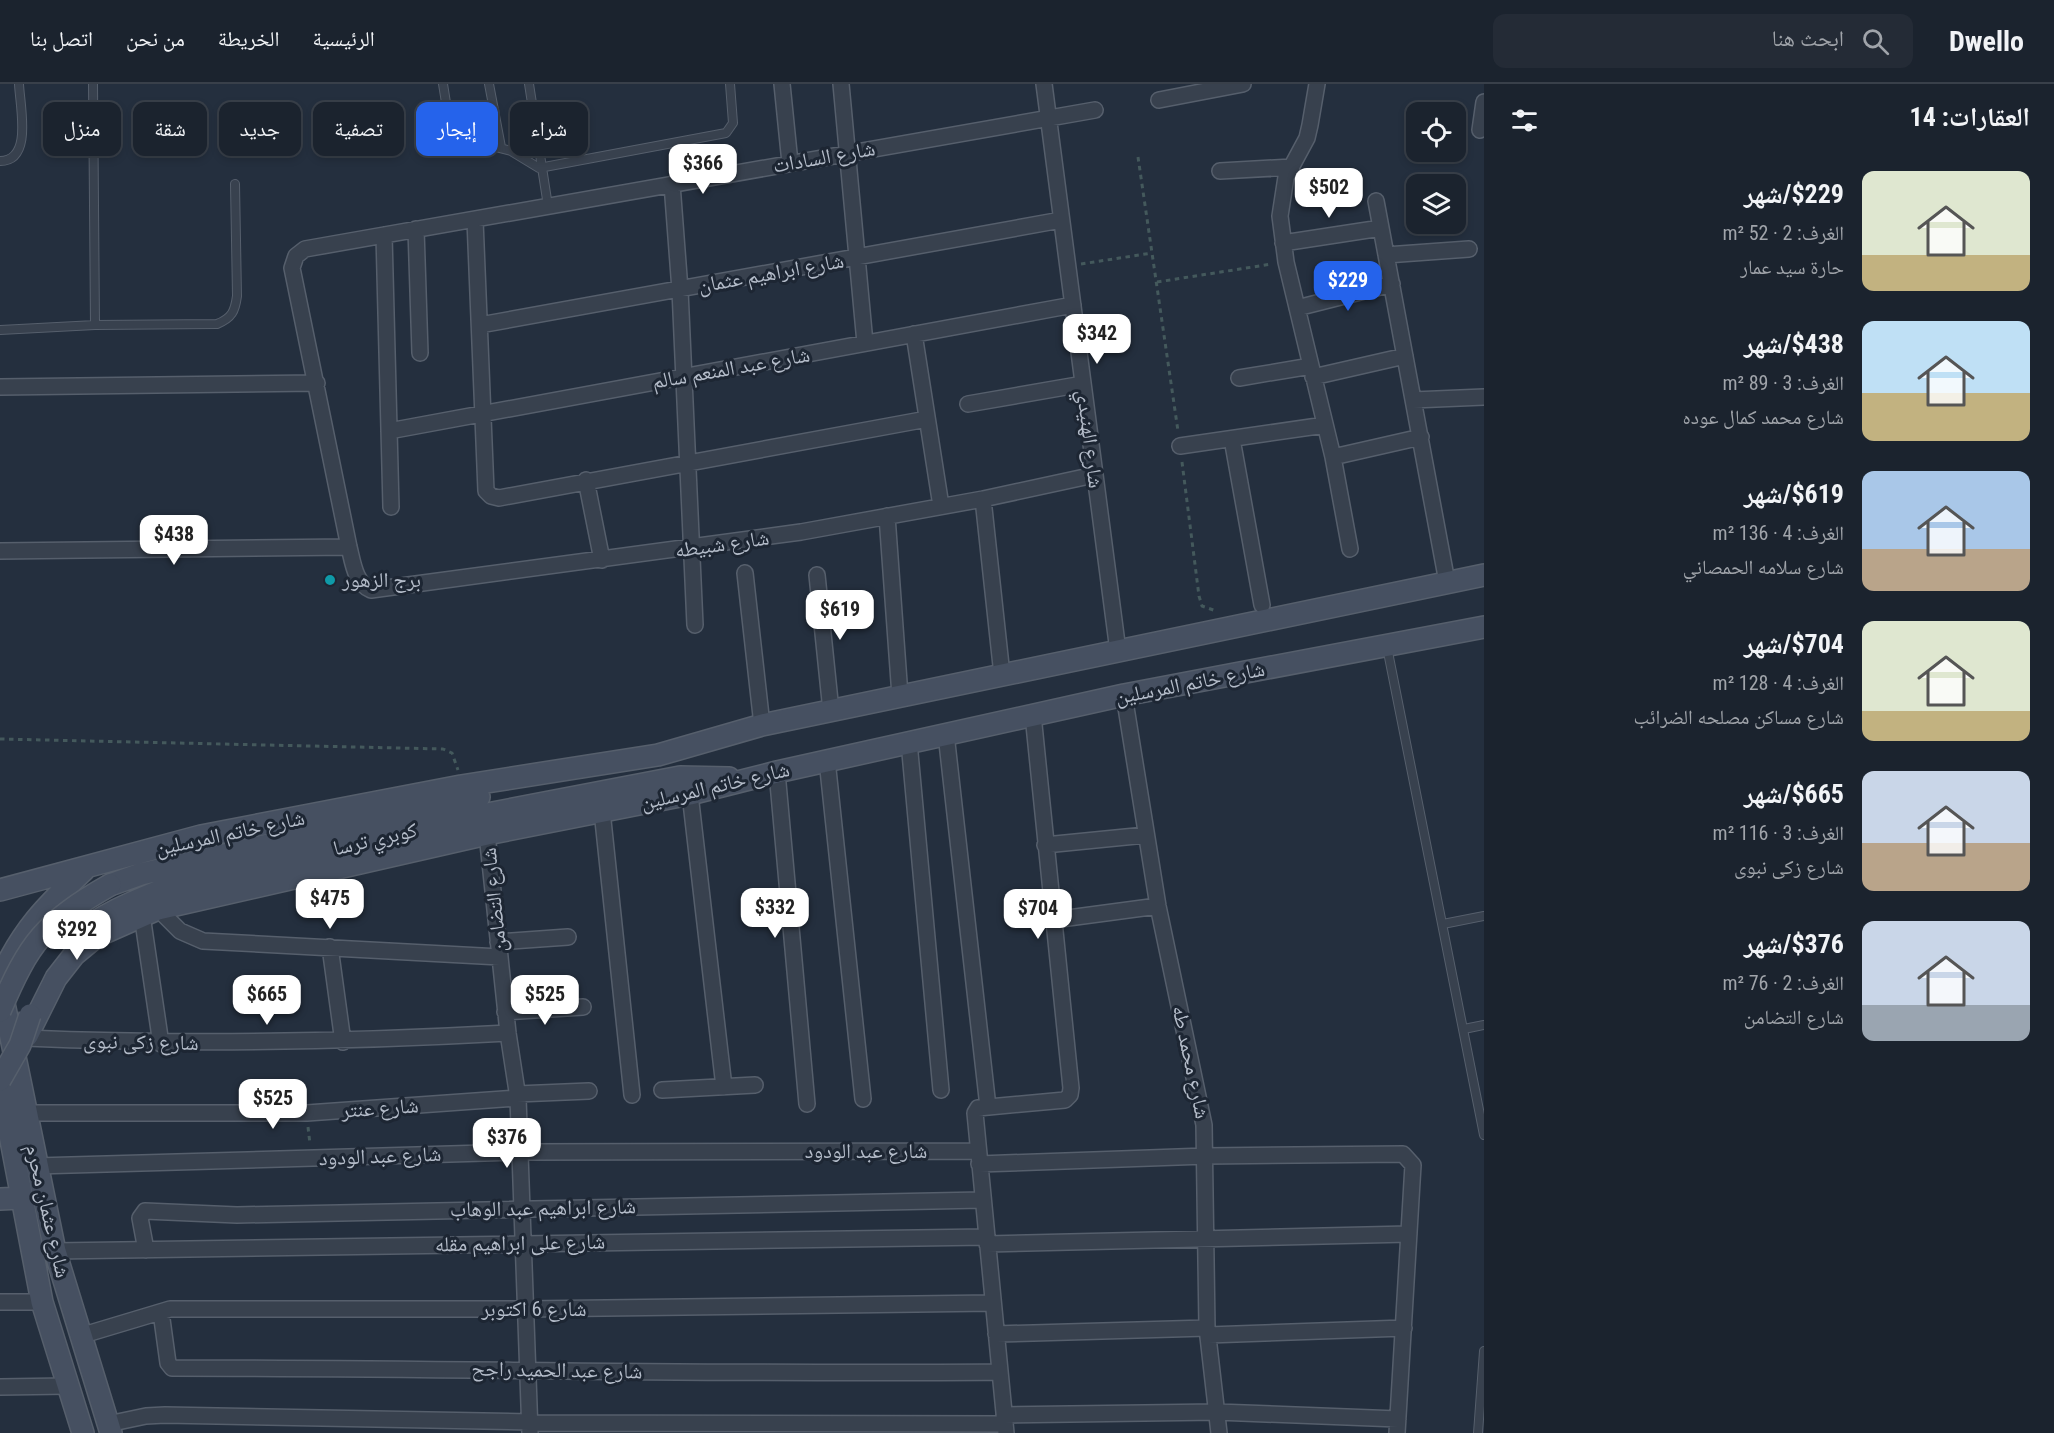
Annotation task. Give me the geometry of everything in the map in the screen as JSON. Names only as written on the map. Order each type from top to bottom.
[{"type":"main road","name":"شارع خاتم المرسلين","points":[[0,890],[201,836],[461,786],[658,755],[762,725],[1482,576]]},
{"type":"main road","name":"شارع خاتم المرسلين","points":[[15,1057],[56,978],[74,955],[96,936],[150,912],[487,834],[690,794],[827,760],[1124,695],[1484,627]]},
{"type":"main road","name":"كوبري ترسا","points":[[0,1011],[31,947],[52,922],[74,905],[110,885],[152,872],[658,755]]},
{"type":"main road","name":"كوبري ترسا","points":[[0,1082],[20,1045],[45,974],[65,945],[91,923],[122,906],[162,890],[477,816],[680,777],[711,776],[742,780]]},
{"type":"main road","points":[[0,979],[15,946],[35,918],[87,868]]},
{"type":"main road","name":"شارع عثمان محرم","points":[[0,984],[55,1251],[109,1429]]},
{"type":"main road","name":"شارع عثمان محرم","points":[[0,1082],[42,1302],[82,1433]]},
{"type":"main road","points":[[0,1199],[21,1198]]},
{"type":"street","points":[[782,84],[790,163]]},
{"type":"street","points":[[841,84],[865,343]]},
{"type":"street","name":"شارع الهنيدي","points":[[1044,84],[1118,651]]},
{"type":"street","points":[[1159,99],[1243,84]]},
{"type":"street","points":[[1317,84],[1307,138],[1286,177],[1280,204],[1286,262],[1333,457],[1350,549]]},
{"type":"street","points":[[1480,130],[1484,102]]},
{"type":"street","name":"شارع السادات","points":[[317,383],[292,268],[296,256],[305,249],[1095,110]]},
{"type":"street","points":[[1220,171],[1292,166]]},
{"type":"street","points":[[672,184],[680,290],[695,625]]},
{"type":"street","points":[[1376,201],[1447,582]]},
{"type":"street","points":[[475,219],[486,491],[491,496],[499,498],[586,480],[927,419]]},
{"type":"street","name":"شارع ابراهيم عثمان","points":[[480,325],[1062,220]]},
{"type":"street","points":[[1283,243],[1381,228]]},
{"type":"street","points":[[416,229],[420,353]]},
{"type":"street","points":[[384,235],[391,507]]},
{"type":"street","points":[[1386,255],[1469,249]]},
{"type":"street","points":[[1297,308],[1392,284]]},
{"type":"street","name":"شارع عبد المنعم سالم","points":[[389,431],[1073,305]]},
{"type":"street","points":[[914,334],[941,506]]},
{"type":"street","points":[[1239,378],[1312,371],[1405,356]]},
{"type":"street","points":[[0,387],[317,383],[349,548],[0,551]]},
{"type":"street","points":[[968,404],[1083,384]]},
{"type":"street","points":[[1413,400],[1484,397]]},
{"type":"street","points":[[1180,447],[1325,425]]},
{"type":"street","points":[[1333,457],[1421,437]]},
{"type":"street","points":[[1232,439],[1262,605]]},
{"type":"street","name":"شارع شبيطه","points":[[349,548],[360,584],[377,591],[692,548],[983,500],[1094,476]]},
{"type":"street","points":[[586,480],[602,560]]},
{"type":"street","points":[[983,500],[1002,675]]},
{"type":"street","points":[[887,516],[900,696]]},
{"type":"street","points":[[746,573],[762,725]]},
{"type":"street","points":[[817,575],[831,711]]},
{"type":"street","name":"شارع محمد طه","points":[[1124,695],[1158,906],[1204,1125],[1206,1156],[1204,1238],[1208,1332],[1219,1433]]},
{"type":"street","points":[[1005,1424],[975,1113],[983,1107],[1065,1100],[1070,1095],[1033,715]]},
{"type":"street","points":[[946,734],[983,1107]]},
{"type":"street","points":[[909,742],[941,1090]]},
{"type":"street","points":[[827,760],[863,1099]]},
{"type":"street","points":[[777,772],[807,1104]]},
{"type":"street","points":[[690,794],[724,1086]]},
{"type":"street","points":[[602,811],[632,1095]]},
{"type":"street","name":"شارع التضامن","points":[[487,834],[508,1033],[518,1096],[530,1426]]},
{"type":"street","points":[[1046,845],[1146,835]]},
{"type":"street","points":[[1053,920],[1158,906]]},
{"type":"street","points":[[150,912],[180,931],[203,941],[330,947],[499,949],[568,937]]},
{"type":"street","points":[[150,912],[160,1044]]},
{"type":"street","points":[[330,947],[344,1042]]},
{"type":"street","points":[[506,1012],[583,1007]]},
{"type":"street","name":"شارع زكى نبوى","points":[[26,1038],[160,1044],[344,1042],[508,1033]]},
{"type":"street","points":[[662,1090],[755,1084]]},
{"type":"street","name":"شارع عنتر","points":[[26,1113],[307,1113],[589,1091]]},
{"type":"street","name":"شارع عبد الودود","points":[[36,1166],[521,1152],[978,1158],[1397,1153],[1404,1154],[1413,1165],[1409,1234]]},
{"type":"street","name":"شارع ابراهيم عبد الوهاب","points":[[146,1250],[140,1218],[145,1211],[237,1215],[982,1200]]},
{"type":"street","points":[[109,1429],[146,1416],[165,1415],[530,1426],[1005,1424],[1217,1412],[1398,1426],[1409,1234]]},
{"type":"street","name":"شارع على ابراهيم مقله","points":[[55,1251],[524,1242],[986,1240],[1409,1234]]},
{"type":"street","points":[[0,1302],[42,1302]]},
{"type":"street","name":"شارع 6 اكتوبر","points":[[80,1336],[161,1312],[182,1309],[526,1309],[993,1303]]},
{"type":"street","name":"شارع عبد الحميد راجح","points":[[161,1312],[168,1363],[172,1368],[528,1368],[765,1374],[999,1372]]},
{"type":"street","points":[[996,1334],[1404,1328]]},
{"type":"street","points":[[0,1387],[68,1386]]},
{"type":"lane","points":[[0,161],[10,161],[15,158],[21,145],[19,84]]},
{"type":"lane","points":[[93,84],[95,325]]},
{"type":"lane","points":[[443,84],[448,115],[456,130],[472,141],[501,147],[535,168],[726,133],[733,123],[730,84]]},
{"type":"lane","points":[[489,84],[501,147]]},
{"type":"lane","points":[[529,84],[548,206]]},
{"type":"lane","points":[[0,330],[95,325],[218,324],[228,320],[235,310],[237,296],[235,184]]},
{"type":"lane","points":[[1386,645],[1482,1110],[1484,1135]]},
{"type":"lane","points":[[1443,924],[1484,916]]},
{"type":"lane","points":[[1464,1029],[1484,1025]]},
{"type":"lane","points":[[1478,1433],[1484,1351]]},
{"type":"path","points":[[1068,266],[1152,253]]},
{"type":"path","points":[[1157,282],[1286,262]]},
{"type":"path","points":[[0,739],[442,749],[454,757],[461,786]]},
{"type":"path","points":[[307,1113],[312,1158]]},
{"type":"place","name":"برج الزهور","points":[[330,580]]}]
